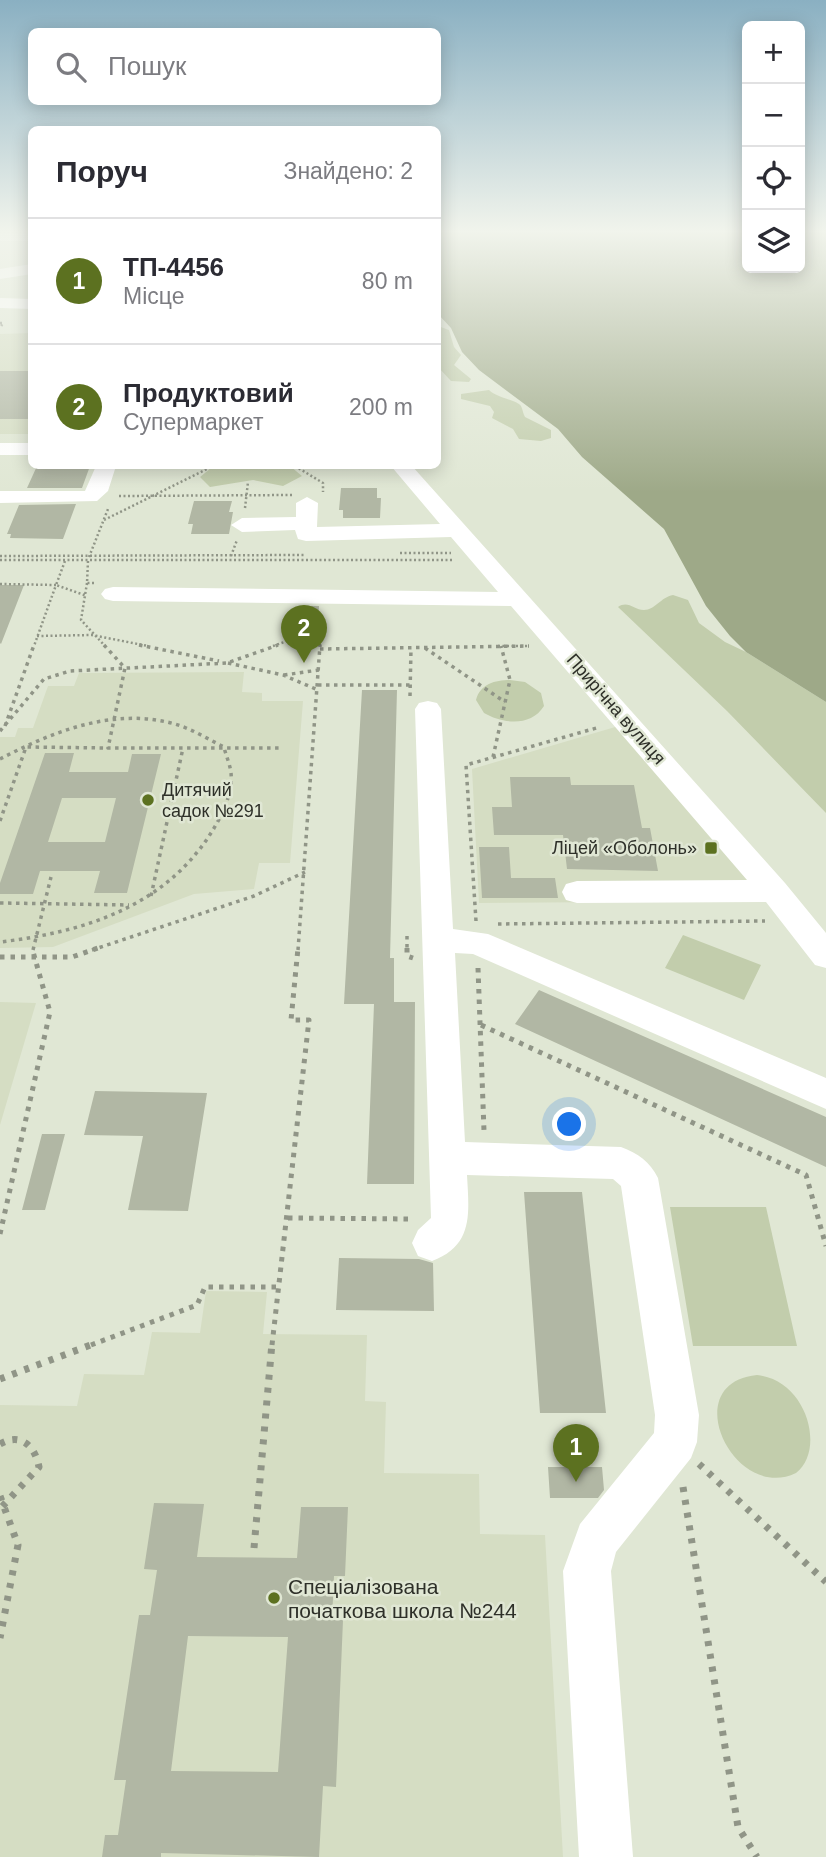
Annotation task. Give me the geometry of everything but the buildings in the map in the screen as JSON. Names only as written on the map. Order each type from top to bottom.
[{"type":"street","points":[[0,449],[28,449]]},
{"type":"street","points":[[0,497],[90,497],[98,491],[106,469]]},
{"type":"street","name":"Прирічна вулиця","points":[[403,469],[458,541],[520,598],[774,891],[826,956]]},
{"type":"street","points":[[242,525],[303,507],[306,534],[458,541]]},
{"type":"street","points":[[113,594],[520,598]]},
{"type":"street","points":[[419,697],[438,941],[450,1219],[441,1237],[432,1244]]},
{"type":"street","points":[[577,892],[774,891]]},
{"type":"street","points":[[438,941],[477,942],[826,1094]]},
{"type":"street","points":[[446,1158],[621,1163],[639,1178],[677,1415],[675,1442],[596,1540],[587,1572],[606,1857]]},
{"type":"path","points":[[0,323],[3,323],[0,328]]},
{"type":"path","points":[[104,520],[207,469]]},
{"type":"path","points":[[114,495],[303,507]]},
{"type":"path","points":[[0,558],[458,541]]},
{"type":"path","points":[[0,558],[65,561],[455,560]]},
{"type":"path","points":[[2,730],[65,561]]},
{"type":"path","points":[[87,583],[80,620],[125,668]]},
{"type":"path","points":[[0,584],[56,584],[85,596],[113,594]]},
{"type":"path","points":[[254,1548],[279,1287],[309,1020],[291,1020],[305,872],[322,621]]},
{"type":"path","points":[[2,730],[44,680],[70,671],[227,663],[321,629]]},
{"type":"path","points":[[37,636],[92,635],[283,675],[318,687],[419,697]]},
{"type":"path","points":[[493,757],[510,680],[501,646]]},
{"type":"path","points":[[320,649],[536,646]]},
{"type":"path","points":[[424,648],[505,702]]},
{"type":"path","points":[[108,748],[125,668]]},
{"type":"path","points":[[283,675],[319,670]]},
{"type":"path","points":[[0,759],[85,725],[114,719],[142,718],[174,723],[224,747],[232,776],[229,797],[219,818],[183,871],[150,897],[100,918],[0,942]]},
{"type":"path","points":[[613,723],[466,765],[476,924],[766,921]]},
{"type":"path","points":[[26,747],[282,748]]},
{"type":"path","points":[[0,821],[26,747]]},
{"type":"path","points":[[150,897],[183,748]]},
{"type":"path","points":[[0,957],[72,957],[254,896],[305,872]]},
{"type":"path","points":[[0,1234],[50,1012],[33,956],[51,877]]},
{"type":"path","points":[[0,903],[130,905]]},
{"type":"path","points":[[481,1025],[806,1175],[826,1247]]},
{"type":"path","points":[[0,1379],[197,1304],[205,1287],[279,1287]]},
{"type":"path","points":[[0,1444],[18,1439],[30,1443],[38,1452],[39,1467],[2,1507]]},
{"type":"path","points":[[675,1442],[826,1582]]},
{"type":"path","points":[[675,1442],[738,1827],[757,1857]]},
{"type":"path","points":[[0,1496],[18,1545],[0,1638]]},
{"type":"shaded area","points":[[442,319],[826,319],[826,702],[746,652],[706,606],[664,529],[582,457],[558,429],[479,370],[462,352],[451,328]]},
{"type":"shaded area","points":[[441,327],[449,330],[454,347],[461,355],[454,365],[471,379],[469,382],[451,381],[441,370]]},
{"type":"shaded area","points":[[28,333],[28,434],[0,434],[0,334]]},
{"type":"shaded area","points":[[489,390],[519,404],[525,417],[551,430],[551,438],[541,441],[519,439],[513,429],[492,418],[494,412],[490,406],[461,399],[461,394]]},
{"type":"shaded area","points":[[210,469],[294,469],[302,476],[283,486],[253,480],[210,487],[200,477]]},
{"type":"shaded area","points":[[673,595],[688,600],[699,623],[725,642],[746,652],[826,702],[826,813],[727,711],[618,607],[628,605],[640,610],[648,609]]},
{"type":"shaded area","name":"Дитячий садок №291","points":[[244,672],[242,692],[262,693],[262,701],[303,701],[290,863],[259,863],[254,889],[194,894],[53,947],[0,948],[0,737],[15,737],[18,728],[33,728],[48,686],[74,686],[79,673]]},
{"type":"shaded area","points":[[494,682],[525,682],[541,693],[544,706],[532,718],[516,722],[500,720],[484,713],[476,700],[485,687]]},
{"type":"shaded area","points":[[622,725],[774,901],[479,903],[472,769]]},
{"type":"shaded area","points":[[683,935],[761,965],[744,1000],[665,968]]},
{"type":"shaded area","points":[[0,1002],[36,1003],[0,1125]]},
{"type":"shaded area","points":[[670,1207],[766,1207],[797,1346],[693,1346]]},
{"type":"shaded area","name":"Спеціалізована початкова школа №244","points":[[206,1291],[267,1292],[263,1334],[367,1335],[365,1401],[386,1402],[384,1473],[479,1474],[480,1534],[545,1535],[563,1857],[0,1857],[0,1405],[77,1406],[84,1374],[144,1375],[152,1332],[200,1333]]},
{"type":"shaded area","points":[[757,1375],[774,1380],[788,1389],[799,1402],[806,1417],[810,1449],[805,1462],[796,1473],[773,1478],[752,1471],[735,1457],[723,1438],[717,1417],[720,1398],[733,1383]]},
{"type":"place","name":"Продуктовий","points":[[304,663]]},
{"type":"place","name":"Дитячий садок №291","points":[[148,800]]},
{"type":"place","name":"Ліцей «Оболонь»","points":[[711,848]]},
{"type":"place","name":"ТП-4456","points":[[576,1482]]},
{"type":"place","name":"Спеціалізована початкова школа №244","points":[[274,1598]]}]
